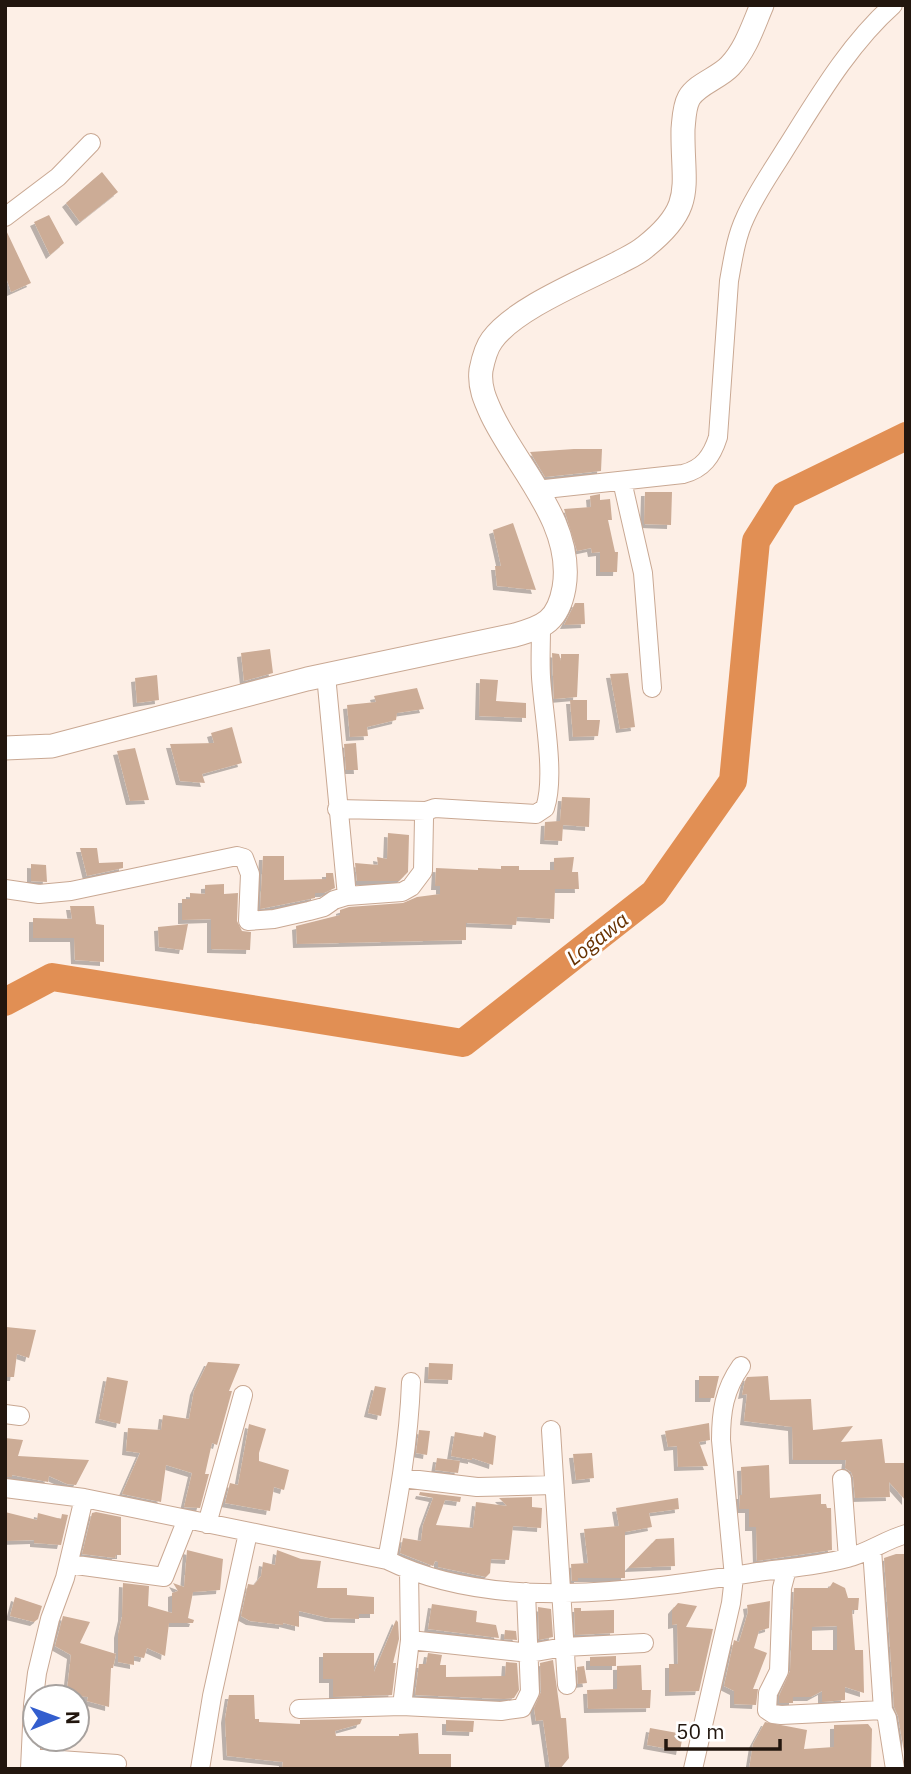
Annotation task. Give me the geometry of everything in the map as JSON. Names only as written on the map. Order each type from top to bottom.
[{"type":"main road","points":[[5,748],[52,746],[326,675],[541,628],[561,602],[565,585],[563,545],[558,530],[503,437],[484,397],[481,373],[484,358],[491,341],[508,323],[542,302],[643,250],[672,221],[684,199],[684,114],[690,96],[718,78],[731,65],[744,46],[762,5]]},
{"type":"street","points":[[536,490],[689,473],[708,460],[718,438],[729,281],[744,218],[803,121],[854,47],[878,18],[893,5]]},
{"type":"street","points":[[5,217],[58,177],[91,143]]},
{"type":"street","points":[[622,481],[643,573],[652,688]]},
{"type":"street","points":[[337,809],[426,811],[435,808],[536,814],[545,808],[548,789],[547,724],[541,677],[541,628]]},
{"type":"street","points":[[326,675],[347,896]]},
{"type":"street","points":[[5,889],[39,894],[57,893],[237,856],[244,858],[250,873],[248,921],[274,919],[317,909],[347,896],[402,892],[421,876],[426,811]]},
{"type":"street","points":[[693,1769],[731,1602],[734,1577],[720,1440],[724,1396],[741,1366]]},
{"type":"street","points":[[387,1560],[410,1424],[411,1382]]},
{"type":"street","points":[[207,1524],[243,1395]]},
{"type":"street","points":[[551,1430],[567,1685]]},
{"type":"street","points":[[402,1478],[477,1487],[554,1485]]},
{"type":"street","points":[[842,1479],[848,1558]]},
{"type":"street","points":[[5,1488],[84,1498],[387,1560],[409,1570],[464,1586],[561,1594],[618,1590],[787,1569],[848,1558],[906,1534]]},
{"type":"street","points":[[84,1498],[69,1564],[50,1619],[37,1673],[31,1763],[117,1764]]},
{"type":"street","points":[[69,1564],[164,1577],[187,1519]]},
{"type":"street","points":[[200,1769],[212,1696],[248,1533]]},
{"type":"street","points":[[872,1549],[883,1710],[887,1718],[895,1769]]},
{"type":"street","points":[[787,1569],[782,1588],[779,1671],[768,1693],[767,1710],[781,1715],[883,1710]]},
{"type":"street","points":[[402,1706],[410,1640],[409,1570]]},
{"type":"street","points":[[299,1709],[402,1706],[501,1711],[522,1708],[530,1692],[526,1592]]},
{"type":"street","points":[[410,1640],[530,1653],[564,1647],[645,1643]]},
{"type":"building","points":[[102,172],[118,192],[80,222],[66,203]]},
{"type":"building","points":[[49,215],[64,243],[50,255],[34,222]]},
{"type":"building","points":[[5,228],[31,283],[11,292],[5,274]]},
{"type":"building","points":[[602,449],[601,471],[545,477],[530,452]]},
{"type":"building","points":[[645,492],[672,492],[671,525],[644,524]]},
{"type":"building","points":[[600,494],[600,500],[610,499],[612,520],[608,520],[615,552],[618,552],[617,572],[600,572],[600,552],[592,553],[591,548],[577,551],[564,509],[591,507],[590,496]]},
{"type":"building","points":[[513,523],[536,590],[497,586],[495,566],[501,566],[493,530]]},
{"type":"building","points":[[575,603],[584,603],[585,624],[564,625]]},
{"type":"building","points":[[270,649],[273,673],[244,681],[241,653]]},
{"type":"building","points":[[552,653],[559,654],[561,661],[561,654],[579,654],[577,697],[554,699]]},
{"type":"building","points":[[628,673],[635,727],[620,729],[610,674]]},
{"type":"building","points":[[157,675],[159,700],[137,703],[135,678]]},
{"type":"building","points":[[480,679],[498,680],[496,701],[526,703],[526,718],[479,716]]},
{"type":"building","points":[[417,688],[424,709],[397,713],[396,720],[367,727],[368,736],[350,737],[347,705],[376,702],[374,696]]},
{"type":"building","points":[[570,700],[587,700],[587,720],[600,720],[598,736],[573,737]]},
{"type":"building","points":[[232,727],[242,763],[202,774],[205,783],[180,781],[170,744],[214,743],[211,733]]},
{"type":"building","points":[[356,743],[358,770],[346,770],[344,744]]},
{"type":"building","points":[[135,748],[149,800],[130,801],[117,751]]},
{"type":"building","points":[[562,797],[590,798],[589,827],[563,825],[562,841],[544,840],[545,822],[560,821]]},
{"type":"building","points":[[388,833],[409,835],[408,872],[399,881],[357,881],[355,863],[378,865],[377,857],[387,859]]},
{"type":"building","points":[[80,848],[97,848],[99,863],[123,862],[123,868],[87,876]]},
{"type":"building","points":[[263,856],[284,856],[284,880],[326,879],[326,873],[333,873],[335,888],[324,893],[315,893],[315,898],[260,909]]},
{"type":"building","points":[[574,857],[572,872],[578,872],[579,889],[555,889],[554,919],[517,917],[516,925],[466,923],[466,940],[297,944],[296,926],[340,915],[340,910],[403,903],[417,897],[440,894],[440,886],[435,886],[436,868],[478,870],[519,866],[519,870],[554,870],[554,858]]},
{"type":"building","points":[[31,864],[46,865],[47,882],[31,881]]},
{"type":"building","points":[[224,884],[224,894],[238,893],[237,921],[242,931],[251,932],[250,950],[211,949],[211,919],[182,920],[182,899],[190,899],[190,893],[205,894],[205,885]]},
{"type":"building","points":[[70,906],[94,906],[96,924],[104,925],[104,962],[75,960],[74,938],[33,938],[33,918],[72,919]]},
{"type":"building","points":[[188,924],[183,950],[159,947],[158,927]]},
{"type":"building","points":[[6,1327],[36,1330],[29,1358],[17,1354],[14,1377],[7,1377]]},
{"type":"building","points":[[208,1362],[240,1364],[229,1391],[232,1391],[217,1445],[212,1443],[205,1474],[209,1474],[200,1508],[184,1507],[192,1473],[166,1465],[161,1502],[122,1494],[140,1453],[126,1451],[128,1428],[161,1430],[163,1415],[189,1419],[194,1391]]},
{"type":"building","points":[[429,1363],[453,1364],[452,1380],[428,1379]]},
{"type":"building","points":[[699,1376],[719,1376],[714,1398],[699,1398]]},
{"type":"building","points":[[768,1376],[770,1400],[811,1399],[813,1430],[853,1426],[841,1442],[882,1439],[885,1463],[906,1463],[906,1501],[889,1482],[890,1497],[855,1498],[853,1477],[845,1468],[846,1460],[793,1460],[792,1427],[744,1421],[747,1394],[742,1395],[747,1377]]},
{"type":"building","points":[[107,1377],[128,1381],[120,1424],[99,1419]]},
{"type":"building","points":[[375,1386],[386,1388],[381,1416],[368,1413]]},
{"type":"building","points":[[709,1423],[710,1440],[699,1442],[708,1466],[678,1467],[677,1446],[668,1447],[665,1431]]},
{"type":"building","points":[[249,1424],[266,1429],[259,1461],[289,1470],[284,1490],[274,1487],[270,1511],[225,1503],[230,1483],[238,1485]]},
{"type":"building","points":[[419,1430],[430,1431],[427,1455],[416,1453]]},
{"type":"building","points":[[455,1432],[483,1437],[484,1432],[496,1436],[493,1465],[472,1458],[451,1456]]},
{"type":"building","points":[[5,1438],[23,1440],[18,1456],[89,1460],[76,1485],[49,1476],[48,1482],[12,1475],[5,1477]]},
{"type":"building","points":[[592,1453],[594,1478],[576,1480],[573,1454]]},
{"type":"building","points":[[437,1458],[460,1461],[458,1473],[435,1470]]},
{"type":"building","points":[[769,1465],[770,1498],[821,1494],[821,1504],[831,1508],[832,1550],[757,1561],[756,1527],[749,1527],[749,1509],[739,1509],[742,1495],[741,1467]]},
{"type":"building","points":[[420,1492],[461,1497],[460,1502],[445,1500],[436,1525],[473,1528],[476,1502],[507,1506],[499,1498],[532,1497],[532,1507],[542,1508],[541,1528],[513,1526],[509,1560],[491,1559],[490,1573],[486,1577],[438,1567],[438,1562],[435,1561],[433,1566],[400,1553],[403,1538],[421,1541],[423,1525],[433,1498],[419,1495]]},
{"type":"building","points":[[678,1498],[679,1509],[649,1513],[652,1527],[625,1532],[625,1578],[578,1578],[578,1581],[572,1581],[571,1564],[588,1563],[584,1529],[619,1526],[616,1508]]},
{"type":"building","points":[[5,1512],[37,1520],[38,1513],[61,1519],[62,1514],[68,1515],[61,1545],[34,1543],[34,1540],[5,1541]]},
{"type":"building","points":[[92,1513],[121,1517],[121,1555],[116,1555],[115,1558],[82,1554]]},
{"type":"building","points":[[674,1538],[675,1566],[628,1568],[656,1539]]},
{"type":"building","points":[[187,1550],[223,1559],[220,1590],[193,1592],[188,1618],[194,1620],[193,1623],[169,1623],[165,1656],[147,1648],[144,1658],[134,1656],[134,1665],[118,1662],[123,1583],[149,1586],[148,1606],[172,1613],[172,1593],[178,1591],[173,1583],[184,1587]]},
{"type":"building","points":[[277,1550],[301,1559],[321,1561],[317,1588],[347,1588],[347,1595],[374,1597],[374,1614],[359,1614],[359,1619],[329,1618],[299,1611],[299,1627],[250,1621],[241,1616],[248,1584],[254,1585],[261,1576],[263,1562],[275,1565]]},
{"type":"building","points":[[906,1554],[906,1764],[894,1707],[884,1558]]},
{"type":"building","points":[[833,1582],[845,1588],[848,1598],[859,1598],[858,1610],[852,1610],[855,1650],[863,1650],[864,1693],[845,1687],[845,1700],[822,1702],[822,1691],[811,1697],[793,1697],[793,1703],[779,1703],[779,1696],[790,1671],[794,1588],[829,1588]],"holes":[[[837,1626],[837,1650],[812,1650],[812,1627]]]},
{"type":"building","points":[[15,1597],[42,1606],[38,1619],[34,1622],[10,1616]]},
{"type":"building","points":[[770,1601],[769,1628],[759,1631],[754,1648],[767,1653],[753,1689],[758,1689],[756,1705],[734,1704],[734,1691],[724,1686],[734,1640],[739,1642],[748,1612],[747,1605]]},
{"type":"building","points":[[678,1603],[697,1606],[686,1627],[713,1629],[699,1691],[669,1692],[669,1664],[678,1664],[677,1624],[672,1625],[672,1610]]},
{"type":"building","points":[[432,1604],[477,1611],[476,1622],[496,1625],[499,1638],[428,1629]]},
{"type":"building","points":[[538,1607],[551,1609],[553,1637],[539,1640]]},
{"type":"building","points":[[574,1608],[581,1608],[581,1611],[614,1610],[614,1633],[575,1635]]},
{"type":"building","points":[[63,1616],[90,1622],[80,1643],[116,1654],[111,1668],[109,1707],[91,1702],[91,1683],[68,1683],[71,1655],[55,1646]]},
{"type":"building","points":[[396,1620],[399,1639],[393,1663],[396,1663],[392,1695],[333,1697],[333,1679],[323,1679],[323,1653],[374,1653],[374,1672]]},
{"type":"building","points":[[505,1630],[516,1631],[517,1640],[504,1639]]},
{"type":"building","points":[[428,1653],[442,1655],[440,1665],[446,1665],[446,1677],[505,1676],[506,1662],[517,1663],[519,1690],[514,1698],[504,1699],[415,1695],[419,1664],[426,1664]]},
{"type":"building","points":[[616,1656],[616,1666],[590,1666],[590,1657]]},
{"type":"building","points":[[553,1660],[561,1718],[566,1718],[569,1758],[560,1769],[550,1769],[543,1720],[536,1721],[534,1708],[541,1692],[540,1663]]},
{"type":"building","points":[[641,1665],[642,1690],[651,1690],[650,1708],[588,1709],[587,1690],[617,1689],[617,1666]]},
{"type":"building","points":[[584,1666],[587,1683],[578,1684],[577,1667]]},
{"type":"building","points":[[229,1695],[254,1695],[255,1719],[259,1719],[259,1722],[300,1724],[300,1720],[362,1719],[360,1724],[335,1731],[336,1736],[399,1736],[418,1733],[419,1754],[451,1754],[451,1769],[282,1769],[283,1762],[227,1756],[225,1719]]},
{"type":"building","points":[[446,1720],[474,1721],[473,1732],[446,1731]]},
{"type":"building","points":[[765,1722],[807,1730],[804,1749],[834,1747],[834,1725],[868,1724],[872,1729],[871,1769],[749,1769],[753,1744]]},
{"type":"building","points":[[650,1728],[683,1734],[680,1751],[647,1745]]},
{"type":"waterway","name":"Logawa","points":[[5,1002],[52,977],[463,1043],[654,893],[733,781],[756,541],[785,495],[906,436]]}]
